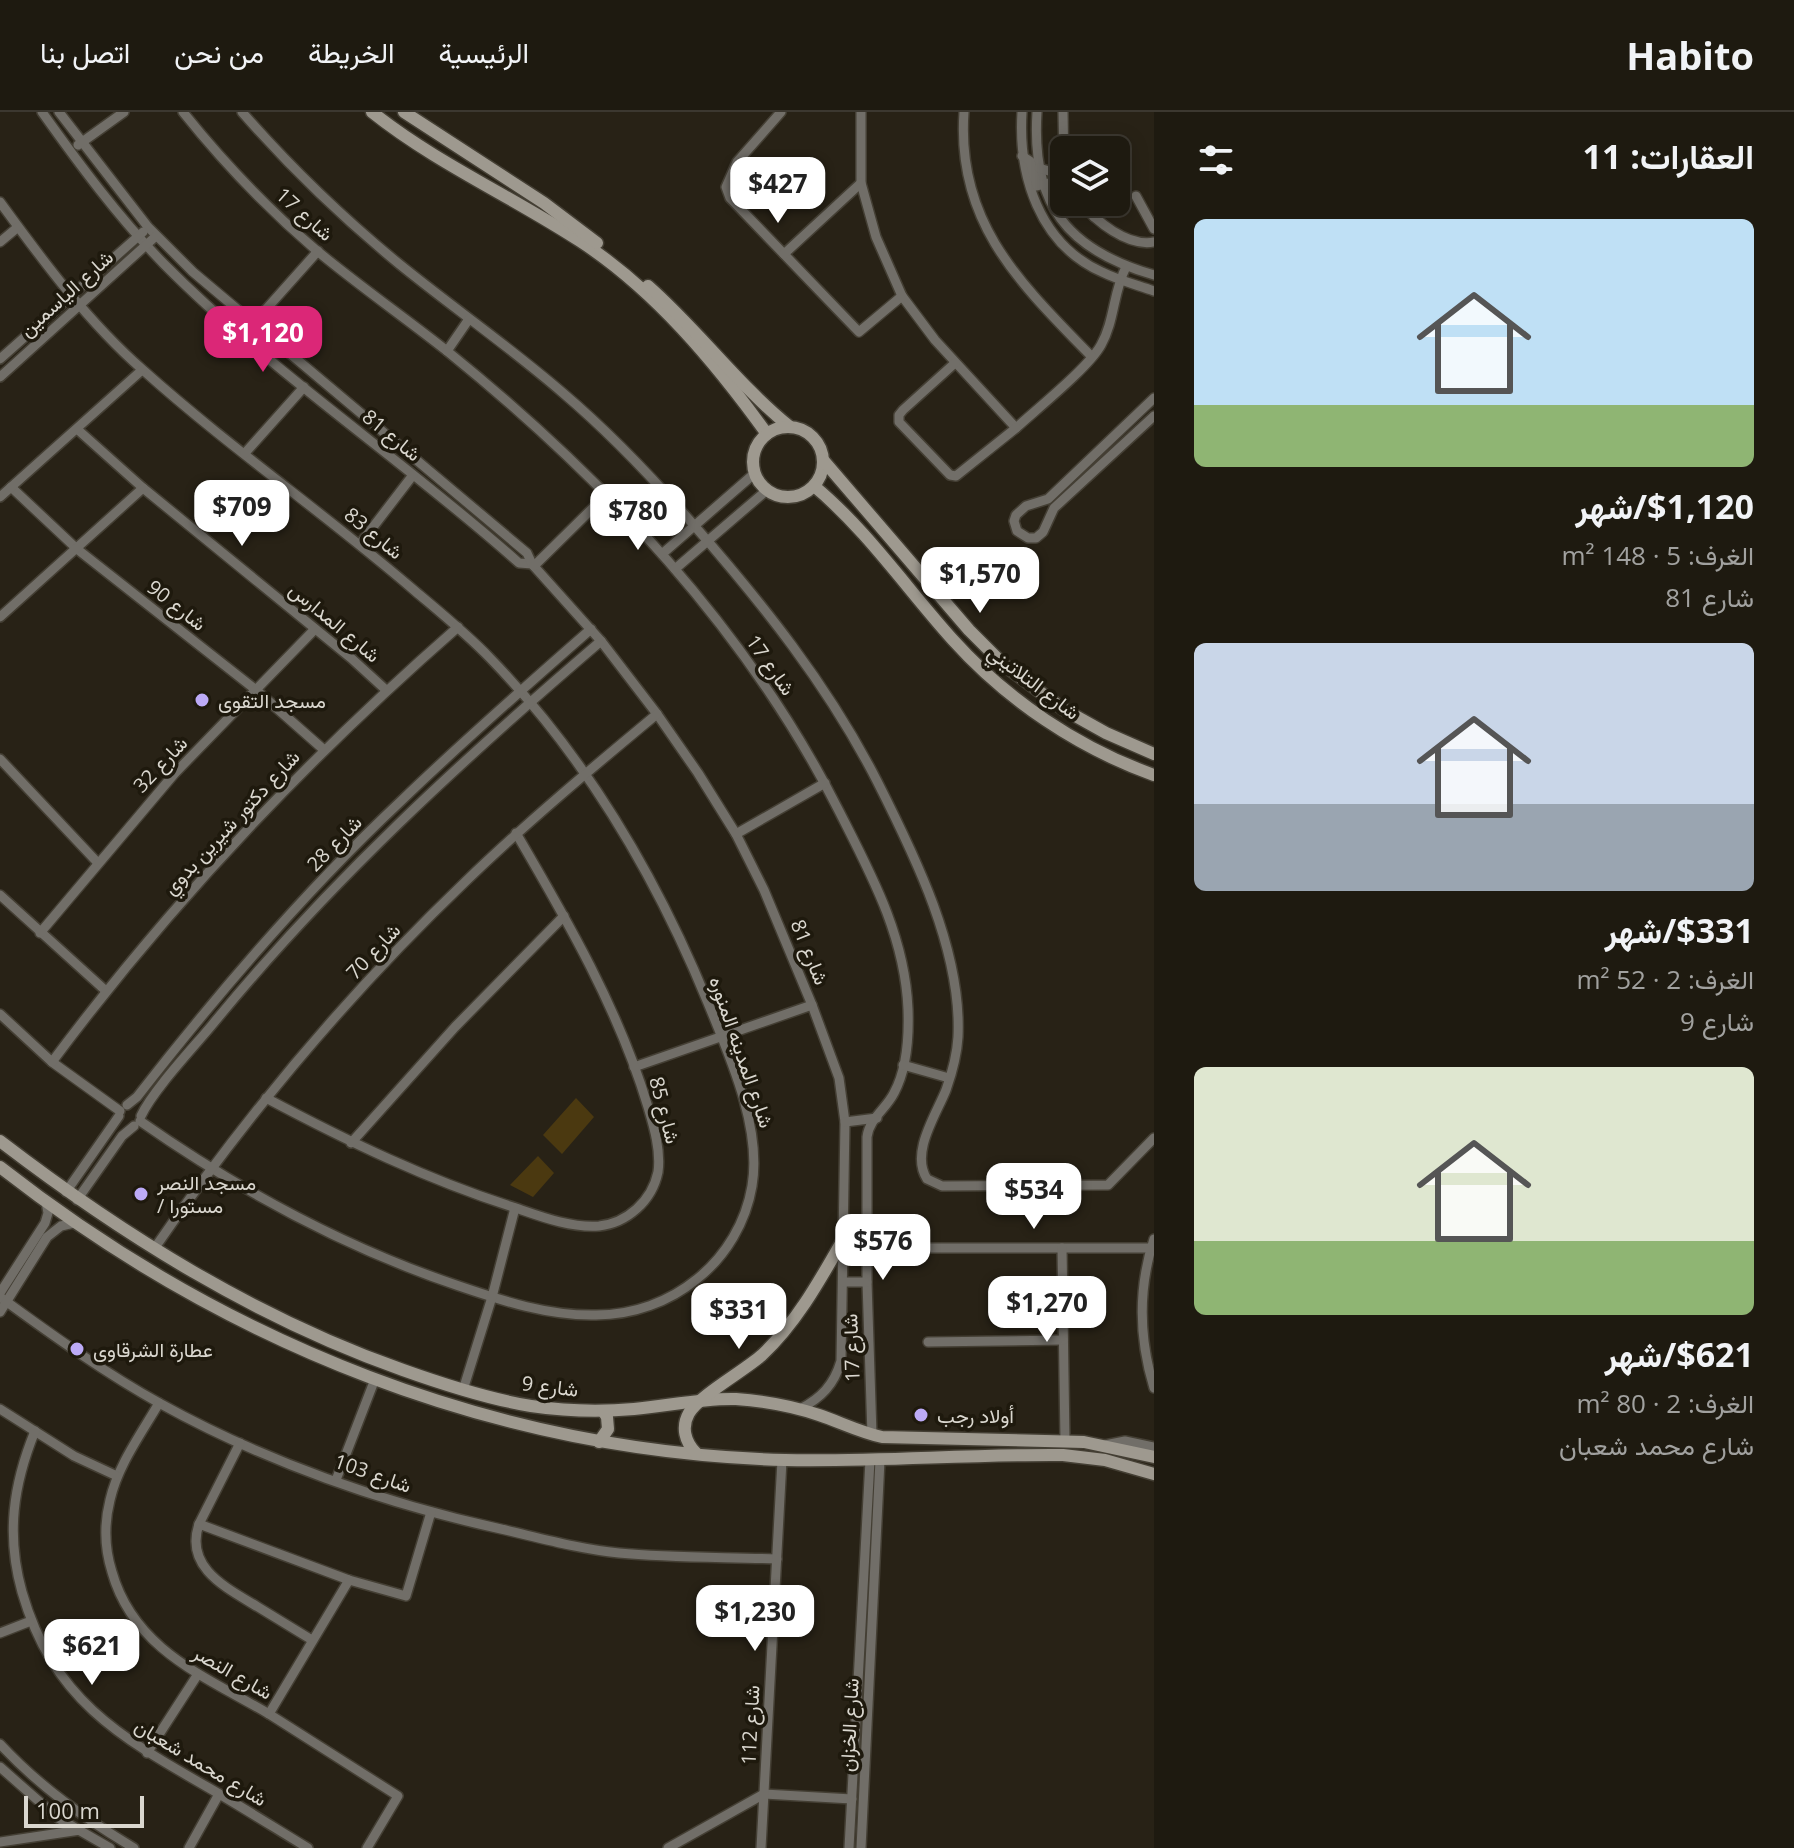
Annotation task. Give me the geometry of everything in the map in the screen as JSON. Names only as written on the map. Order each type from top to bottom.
[{"type":"main road","points":[[372,112],[443,162],[582,242],[627,278],[708,358],[767,434]]},
{"type":"main road","points":[[404,112],[544,203],[615,257],[679,314],[758,399],[790,427]]},
{"type":"main road","points":[[790,427],[813,437],[823,460],[821,474],[814,486],[803,494],[778,496],[767,490],[755,473],[754,452],[767,434],[778,428],[790,427]]},
{"type":"main road","name":"شارع التلاتيني","points":[[823,460],[969,630],[1004,665],[1042,696],[1074,716],[1154,754]]},
{"type":"main road","name":"شارع التلاتيني","points":[[814,486],[838,508],[954,642],[991,678],[1073,737],[1154,775]]},
{"type":"main road","name":"شارع 9","points":[[0,1141],[71,1196],[238,1298],[371,1359],[463,1390],[527,1405],[603,1411],[703,1399],[754,1401],[800,1409],[872,1435],[893,1438],[1065,1440],[1105,1445],[1154,1457]]},
{"type":"main road","points":[[0,1167],[74,1223],[209,1305],[274,1337],[375,1379],[499,1421],[599,1442],[782,1460],[1063,1455],[1105,1460],[1154,1474]]},
{"type":"main road","points":[[696,1453],[687,1440],[685,1424],[691,1409],[750,1365],[782,1334],[809,1298],[844,1238]]},
{"type":"main road","points":[[599,1442],[609,1425],[603,1411]]},
{"type":"street","name":"شارع 81","points":[[42,112],[146,245],[203,301],[519,563],[533,565]]},
{"type":"street","name":"شارع 81","points":[[59,112],[148,227],[202,281],[529,556],[533,565],[601,641],[657,714],[736,834],[764,890],[812,1005],[839,1078],[845,1122],[842,1353],[839,1369],[821,1396],[800,1409]]},
{"type":"street","points":[[70,150],[124,112]]},
{"type":"street","name":"شارع 17","points":[[183,112],[246,184],[318,251],[447,351],[540,430],[607,494],[675,569],[770,693],[825,783],[873,877],[896,934],[905,973],[908,1013],[903,1065],[894,1094],[868,1130],[866,1144],[872,1435]]},
{"type":"street","points":[[242,112],[307,182],[397,262],[529,364],[597,423],[661,487],[771,614],[813,674],[852,736],[902,833],[935,912],[952,974],[958,1036],[949,1078],[923,1146],[922,1162],[927,1179],[942,1186],[1108,1185],[1154,1138]]},
{"type":"street","points":[[781,112],[737,162],[726,187],[738,209],[859,332],[902,296]]},
{"type":"street","points":[[861,112],[861,183],[876,237],[902,296],[955,363],[1016,428]]},
{"type":"street","points":[[964,112],[964,156],[971,194],[985,229],[1019,278],[1092,357]]},
{"type":"street","points":[[1022,112],[1022,156],[1033,199],[1053,234],[1084,262],[1154,291]]},
{"type":"street","points":[[1037,112],[1039,168],[1050,202],[1072,232],[1097,253],[1126,267],[1154,275]]},
{"type":"street","points":[[1063,112],[1063,136]]},
{"type":"street","points":[[1022,156],[1030,161],[1037,186],[1050,180]]},
{"type":"street","points":[[1039,168],[1050,171]]},
{"type":"street","points":[[784,254],[861,183]]},
{"type":"street","points":[[1136,196],[1154,229]]},
{"type":"street","name":"شارع 83","points":[[0,202],[72,294],[142,370],[360,544],[458,627],[520,691]]},
{"type":"street","points":[[1094,217],[1125,237],[1140,243],[1154,242]]},
{"type":"street","points":[[0,242],[18,227]]},
{"type":"street","name":"شارع الياسمين","points":[[0,359],[148,227]]},
{"type":"street","name":"شارع الياسمين","points":[[0,377],[156,236]]},
{"type":"street","points":[[243,335],[318,251]]},
{"type":"street","points":[[955,363],[903,410],[899,422],[950,475],[956,476],[1016,428],[1100,348],[1110,325],[1120,279],[1126,267]]},
{"type":"street","points":[[447,351],[469,319]]},
{"type":"street","points":[[0,497],[142,370]]},
{"type":"street","points":[[245,453],[304,387]]},
{"type":"street","points":[[1154,398],[1048,499],[1021,510],[1014,521],[1017,531],[1028,538],[1036,538],[1043,532],[1054,508],[1154,416]]},
{"type":"street","points":[[365,437],[373,426]]},
{"type":"street","name":"شارع المدارس","points":[[77,429],[143,488],[386,690]]},
{"type":"street","points":[[662,554],[755,473]]},
{"type":"street","points":[[360,544],[413,475]]},
{"type":"street","name":"شارع 90","points":[[11,487],[77,549],[256,690],[323,749]]},
{"type":"street","points":[[0,617],[143,488]]},
{"type":"street","points":[[675,569],[767,490]]},
{"type":"street","points":[[533,565],[607,494]]},
{"type":"street","name":"شارع دكتور شيرين بدوي","points":[[52,1062],[106,991],[224,854],[323,749],[458,627]]},
{"type":"street","name":"شارع 32","points":[[40,933],[175,773],[315,629]]},
{"type":"street","name":"شارع 28","points":[[71,1196],[122,1111],[137,1097],[260,948],[400,801],[591,629]]},
{"type":"street","name":"شارع 28","points":[[71,1196],[138,1121],[173,1072],[271,956],[409,811],[601,641]]},
{"type":"street","name":"شارع المدينه المنوره","points":[[138,1121],[209,1170],[360,1248],[529,1308],[571,1315],[601,1315],[656,1304],[682,1292],[724,1252],[739,1228],[746,1209],[753,1180],[754,1150],[746,1111],[722,1036],[662,900],[626,835],[585,774],[520,691]]},
{"type":"street","name":"شارع 70","points":[[154,1249],[209,1170],[266,1098],[412,935],[516,833],[657,714]]},
{"type":"street","points":[[0,759],[97,862]]},
{"type":"street","points":[[736,834],[825,783]]},
{"type":"street","points":[[400,801],[409,811]]},
{"type":"street","name":"شارع 85","points":[[266,1098],[351,1143],[431,1178],[515,1208],[572,1224],[600,1226],[627,1217],[647,1198],[654,1186],[659,1158],[652,1120],[634,1067],[564,916],[516,833]]},
{"type":"street","points":[[0,895],[106,991]]},
{"type":"street","points":[[351,1143],[455,1027],[564,916]]},
{"type":"street","points":[[634,1067],[812,1005]]},
{"type":"street","points":[[0,1014],[52,1062],[122,1111],[124,1125],[138,1121],[136,1106],[122,1111]]},
{"type":"street","points":[[903,1065],[949,1078]]},
{"type":"street","points":[[845,1122],[877,1118]]},
{"type":"street","points":[[0,1312],[2,1297],[43,1228],[48,1213],[46,1202]]},
{"type":"street","points":[[463,1390],[515,1208]]},
{"type":"street","points":[[2,1297],[47,1237],[56,1228],[74,1223]]},
{"type":"street","points":[[915,1248],[1153,1245],[1143,1291],[1154,1388]]},
{"type":"street","points":[[1062,1248],[1065,1440]]},
{"type":"street","points":[[844,1282],[867,1282]]},
{"type":"street","name":"شارع 103","points":[[2,1297],[86,1358],[159,1403],[240,1443],[336,1480],[431,1512],[574,1547],[620,1554],[777,1559]]},
{"type":"street","points":[[928,1342],[1063,1340]]},
{"type":"street","points":[[336,1480],[375,1379]]},
{"type":"street","name":"شارع النصر","points":[[159,1403],[117,1476],[109,1503],[106,1532],[108,1560],[116,1587],[129,1613],[167,1655],[269,1714],[398,1796],[367,1848]]},
{"type":"street","points":[[0,1409],[74,1456],[117,1476]]},
{"type":"street","name":"شارع محمد شعبان","points":[[35,1431],[20,1468],[14,1502],[13,1542],[19,1580],[31,1621],[61,1677],[86,1705],[147,1753],[308,1848]]},
{"type":"street","points":[[1105,1445],[1125,1441],[1154,1447]]},
{"type":"street","points":[[240,1443],[199,1524],[197,1554],[214,1579],[312,1640]]},
{"type":"street","name":"شارع 112","points":[[761,1848],[782,1460]]},
{"type":"street","name":"شارع الخزان","points":[[849,1848],[875,1460]]},
{"type":"street","name":"شارع الخزان","points":[[861,1848],[875,1460]]},
{"type":"street","points":[[199,1524],[349,1580],[406,1596],[431,1512]]},
{"type":"street","points":[[269,1714],[349,1580]]},
{"type":"street","points":[[0,1633],[31,1621]]},
{"type":"street","points":[[147,1753],[198,1674]]},
{"type":"street","points":[[855,1743],[866,1744]]},
{"type":"street","points":[[0,1744],[57,1799],[134,1848]]},
{"type":"street","points":[[0,1767],[48,1810],[110,1848]]},
{"type":"street","points":[[189,1848],[219,1794]]},
{"type":"street","points":[[668,1848],[764,1794],[852,1799]]},
{"type":"street","points":[[0,1842],[80,1830]]},
{"type":"shaded area","points":[[576,1098],[594,1117],[562,1154],[543,1135]]},
{"type":"shaded area","points":[[538,1156],[554,1173],[533,1197],[510,1185]]},
{"type":"place","name":"مسجد التقوى","points":[[202,700]]},
{"type":"place","name":"مسجد النصر / مستورا","points":[[141,1194]]},
{"type":"place","name":"عطارة الشرقاوى","points":[[77,1349]]},
{"type":"place","name":"أولاد رجب","points":[[921,1415]]}]
